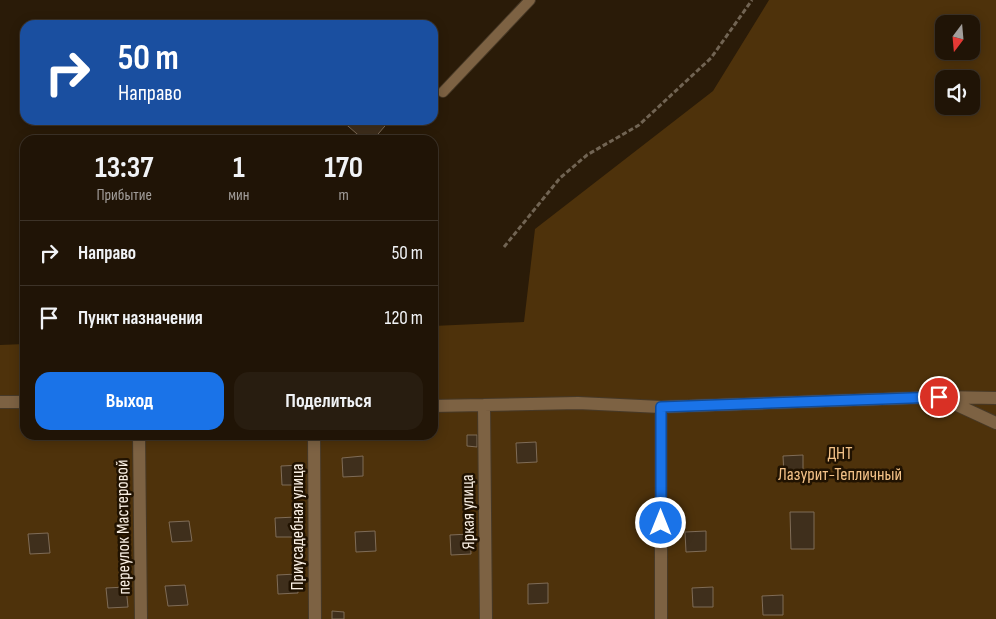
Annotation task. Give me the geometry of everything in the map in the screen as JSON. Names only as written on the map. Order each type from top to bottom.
[{"type":"street","points":[[438,406],[578,403],[661,407],[939,397],[996,398]]},
{"type":"street","points":[[939,397],[996,423]]},
{"type":"street","points":[[0,402],[20,402]]},
{"type":"street","name":"Яркая улица","points":[[484,405],[486,619]]},
{"type":"street","points":[[661,407],[661,619]]},
{"type":"street","name":"переулок Мастеровой","points":[[139,440],[141,619]]},
{"type":"street","name":"Приусадебная улица","points":[[314,440],[315,619]]},
{"type":"lane","points":[[443,92],[530,0]]},
{"type":"path","points":[[504,246],[560,178],[587,155],[639,125],[710,58],[752,0]]},
{"type":"green space","name":"ДНТ Лазурит-Тепличный","points":[[769,0],[996,0],[996,619],[0,619],[0,345],[20,344],[20,440],[438,440],[438,326],[524,322],[535,229],[713,91]]},
{"type":"building","points":[[347,125],[386,125],[377,135],[358,135]]},
{"type":"building","points":[[467,435],[477,435],[477,447],[467,446]]},
{"type":"building","points":[[536,442],[537,462],[517,463],[516,443]]},
{"type":"building","points":[[803,455],[803,475],[784,475],[783,456]]},
{"type":"building","points":[[363,456],[363,476],[343,477],[342,458]]},
{"type":"building","points":[[301,465],[302,485],[282,485],[281,466]]},
{"type":"building","points":[[790,512],[814,512],[814,549],[791,549]]},
{"type":"building","points":[[296,517],[296,537],[276,537],[275,518]]},
{"type":"building","points":[[189,521],[192,541],[172,542],[169,522]]},
{"type":"building","points":[[375,531],[376,551],[356,552],[355,532]]},
{"type":"building","points":[[706,531],[706,551],[686,552],[685,532]]},
{"type":"building","points":[[48,533],[50,553],[30,554],[28,534]]},
{"type":"building","points":[[470,534],[471,554],[451,555],[450,535]]},
{"type":"building","points":[[297,574],[298,593],[278,594],[277,575]]},
{"type":"building","points":[[548,583],[548,603],[528,604],[528,584]]},
{"type":"building","points":[[185,585],[188,605],[168,606],[165,586]]},
{"type":"building","points":[[126,587],[128,607],[108,608],[106,588]]},
{"type":"building","points":[[713,587],[713,607],[693,607],[692,588]]},
{"type":"building","points":[[783,595],[783,615],[763,615],[762,596]]},
{"type":"building","points":[[332,611],[344,612],[344,619],[332,619]]},
{"type":"route","points":[[661,523],[661,407],[939,397]]}]
